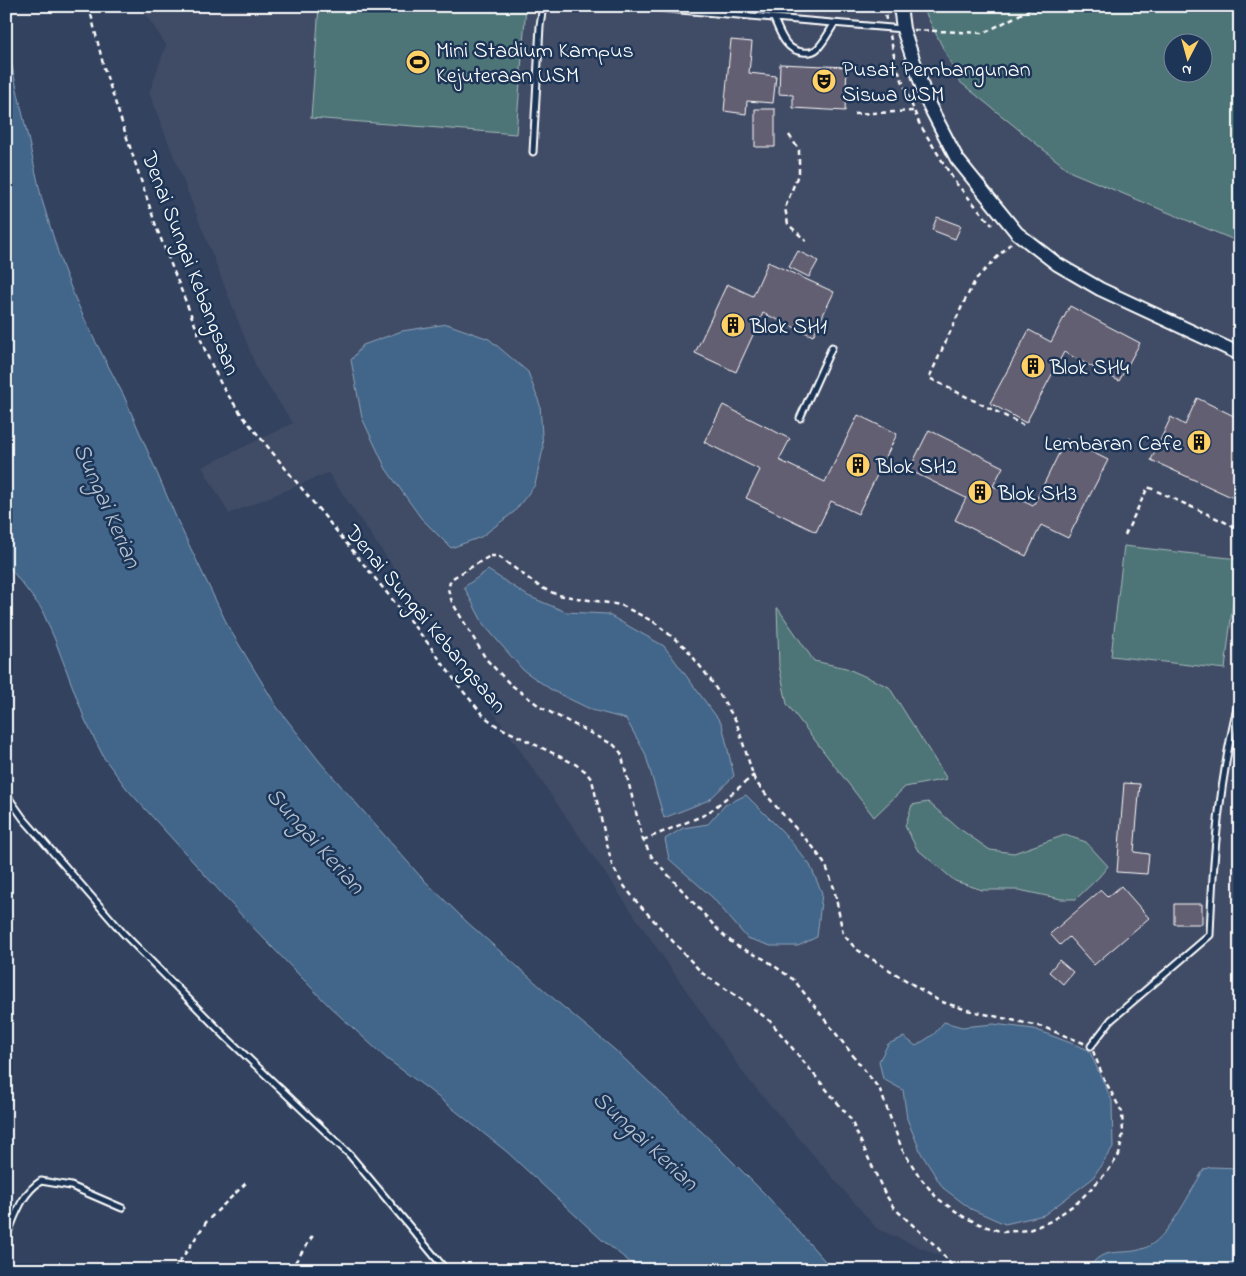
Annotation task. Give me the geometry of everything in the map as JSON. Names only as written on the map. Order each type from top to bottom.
[{"type":"street","points":[[900,6],[903,29],[927,100],[957,159],[1017,232],[1057,264],[1100,289],[1240,354]]},
{"type":"lane","points":[[533,152],[540,26],[542,12],[546,6]]},
{"type":"lane","points":[[634,6],[903,29]]},
{"type":"lane","points":[[774,19],[784,42],[793,50],[802,52],[812,52],[819,47],[834,24]]},
{"type":"lane","points":[[800,418],[832,347]]},
{"type":"lane","points":[[1091,1046],[1111,1020],[1210,935],[1212,866],[1220,805],[1235,714],[1240,696]]},
{"type":"lane","points":[[6,794],[23,818],[124,933],[228,1039],[349,1154],[446,1270]]},
{"type":"lane","points":[[6,1237],[29,1188],[41,1180],[71,1186],[122,1208]]},
{"type":"path","name":"Denai Sungai Kebangsaan","points":[[89,6],[104,68],[157,229],[206,355],[222,386],[241,414],[427,642],[462,690],[485,717],[497,726],[575,764],[592,780],[612,865],[622,883],[635,900],[702,973],[770,1021],[850,1118],[884,1192],[894,1208],[938,1248],[955,1270]]},
{"type":"path","points":[[903,29],[984,33],[1036,6]]},
{"type":"path","points":[[854,114],[914,111]]},
{"type":"path","points":[[789,135],[799,150],[798,172],[785,208],[788,224],[806,240]]},
{"type":"path","points":[[1012,242],[976,279],[962,304],[929,378],[1023,425]]},
{"type":"path","points":[[1125,535],[1148,487],[1240,529]]},
{"type":"path","points":[[490,556],[498,556],[540,587],[558,595],[620,605],[654,622],[686,648],[710,679],[736,721],[754,775],[755,782],[813,847],[826,866],[834,888],[843,934],[856,949],[939,1001],[967,1010],[1043,1028],[1091,1046],[1104,1079],[1122,1112],[1123,1133],[1119,1155],[1108,1171],[1078,1202],[1051,1221],[1029,1230],[1003,1232],[964,1217],[937,1198],[919,1176],[902,1149],[880,1090],[794,980],[766,960],[735,945],[720,932],[652,857],[643,840],[621,754],[614,745],[542,708],[510,684],[486,659],[452,602],[448,589],[450,579],[490,556]]},
{"type":"path","points":[[643,840],[702,816],[754,775]]},
{"type":"path","points":[[174,1270],[207,1221],[247,1182]]},
{"type":"path","points":[[290,1270],[314,1234]]},
{"type":"shaded area","points":[[140,6],[1240,6],[1240,1270],[973,1270],[877,1229],[746,1077],[328,473],[229,514],[202,467],[293,423],[258,372],[149,93],[166,45]]},
{"type":"green space","name":"Mini Stadium Kampus Kejuteraan USM","points":[[319,6],[526,6],[516,134],[311,118]]},
{"type":"green space","points":[[922,6],[1229,6],[1240,12],[1239,242],[1071,172],[960,82]]},
{"type":"green space","points":[[1124,546],[1238,559],[1225,669],[1111,656]]},
{"type":"green space","points":[[777,607],[814,661],[846,668],[889,687],[947,779],[905,787],[874,817],[787,704],[779,665]]},
{"type":"green space","points":[[928,802],[957,827],[990,850],[1014,853],[1065,835],[1086,842],[1108,866],[1076,899],[1061,899],[1019,890],[982,890],[955,881],[917,849],[905,826],[912,805]]},
{"type":"water","name":"Sungai Kerian","points":[[6,40],[42,200],[62,265],[75,298],[124,396],[179,524],[229,628],[277,707],[320,762],[421,877],[467,922],[615,1050],[719,1148],[767,1196],[833,1270],[640,1270],[602,1240],[507,1152],[387,1059],[330,1007],[244,918],[127,789],[104,758],[85,720],[41,608],[6,563]]},
{"type":"water","points":[[447,324],[489,339],[528,372],[540,405],[543,449],[535,485],[514,512],[481,537],[451,548],[421,518],[386,469],[362,418],[351,360],[363,345],[402,331]]},
{"type":"water","points":[[488,570],[528,596],[566,612],[607,614],[664,646],[722,724],[734,776],[709,800],[664,818],[645,753],[626,719],[592,710],[553,691],[523,670],[484,625],[464,587]]},
{"type":"water","points":[[746,795],[783,832],[810,865],[822,893],[817,937],[798,946],[771,946],[747,938],[712,897],[669,859],[665,839],[683,828],[708,824],[725,805]]},
{"type":"water","points":[[944,1022],[962,1027],[994,1024],[1034,1029],[1089,1050],[1112,1101],[1113,1147],[1092,1179],[1044,1215],[1005,1224],[971,1209],[943,1188],[921,1153],[907,1119],[903,1090],[883,1079],[879,1061],[888,1044],[904,1037],[916,1046],[934,1034]]},
{"type":"water","points":[[1211,1167],[1240,1168],[1240,1270],[1088,1270],[1094,1261],[1101,1256],[1116,1252],[1140,1250],[1157,1240],[1172,1222],[1204,1169]]},
{"type":"building","points":[[731,40],[752,42],[749,73],[776,76],[773,103],[747,101],[746,114],[724,111]]},
{"type":"building","points":[[780,64],[847,67],[845,111],[793,108],[793,95],[779,94]]},
{"type":"building","points":[[755,109],[775,109],[775,147],[755,147]]},
{"type":"building","points":[[937,217],[961,226],[955,239],[932,230]]},
{"type":"building","points":[[798,251],[818,261],[809,277],[789,267]]},
{"type":"building","name":"Blok SH1","points":[[768,262],[834,292],[813,336],[763,313],[736,372],[695,353],[727,284],[753,296]]},
{"type":"building","name":"Blok SH4","points":[[1070,306],[1140,343],[1119,381],[1064,352],[1026,423],[990,403],[1029,330],[1051,342]]},
{"type":"building","name":"Lembaran Cafe","points":[[1197,398],[1240,419],[1240,501],[1151,460],[1171,417],[1185,425]]},
{"type":"building","name":"Blok SH2","points":[[723,405],[790,439],[779,460],[825,482],[858,415],[897,434],[858,514],[831,501],[816,532],[746,498],[760,470],[704,442]]},
{"type":"building","name":"Blok SH3","points":[[929,430],[1003,467],[993,486],[1033,506],[1066,439],[1108,460],[1068,538],[1041,525],[1026,556],[955,520],[966,498],[909,470]]},
{"type":"building","points":[[1124,783],[1140,784],[1134,852],[1149,854],[1147,874],[1117,872]]},
{"type":"building","points":[[1121,886],[1149,918],[1094,965],[1069,937],[1060,945],[1050,934],[1101,890],[1108,897]]},
{"type":"building","points":[[1174,904],[1202,904],[1202,924],[1174,924]]},
{"type":"building","points":[[1059,960],[1073,972],[1063,984],[1049,972]]},
{"type":"place","name":"Mini Stadium Kampus Kejuteraan USM","points":[[418,62]]},
{"type":"place","name":"Pusat Pembangunan Siswa USM","points":[[824,81]]},
{"type":"place","name":"Blok SH1","points":[[733,325]]},
{"type":"place","name":"Blok SH4","points":[[1033,366]]},
{"type":"place","name":"Lembaran Cafe","points":[[1199,442]]},
{"type":"place","name":"Blok SH2","points":[[858,465]]},
{"type":"place","name":"Blok SH3","points":[[980,492]]}]
